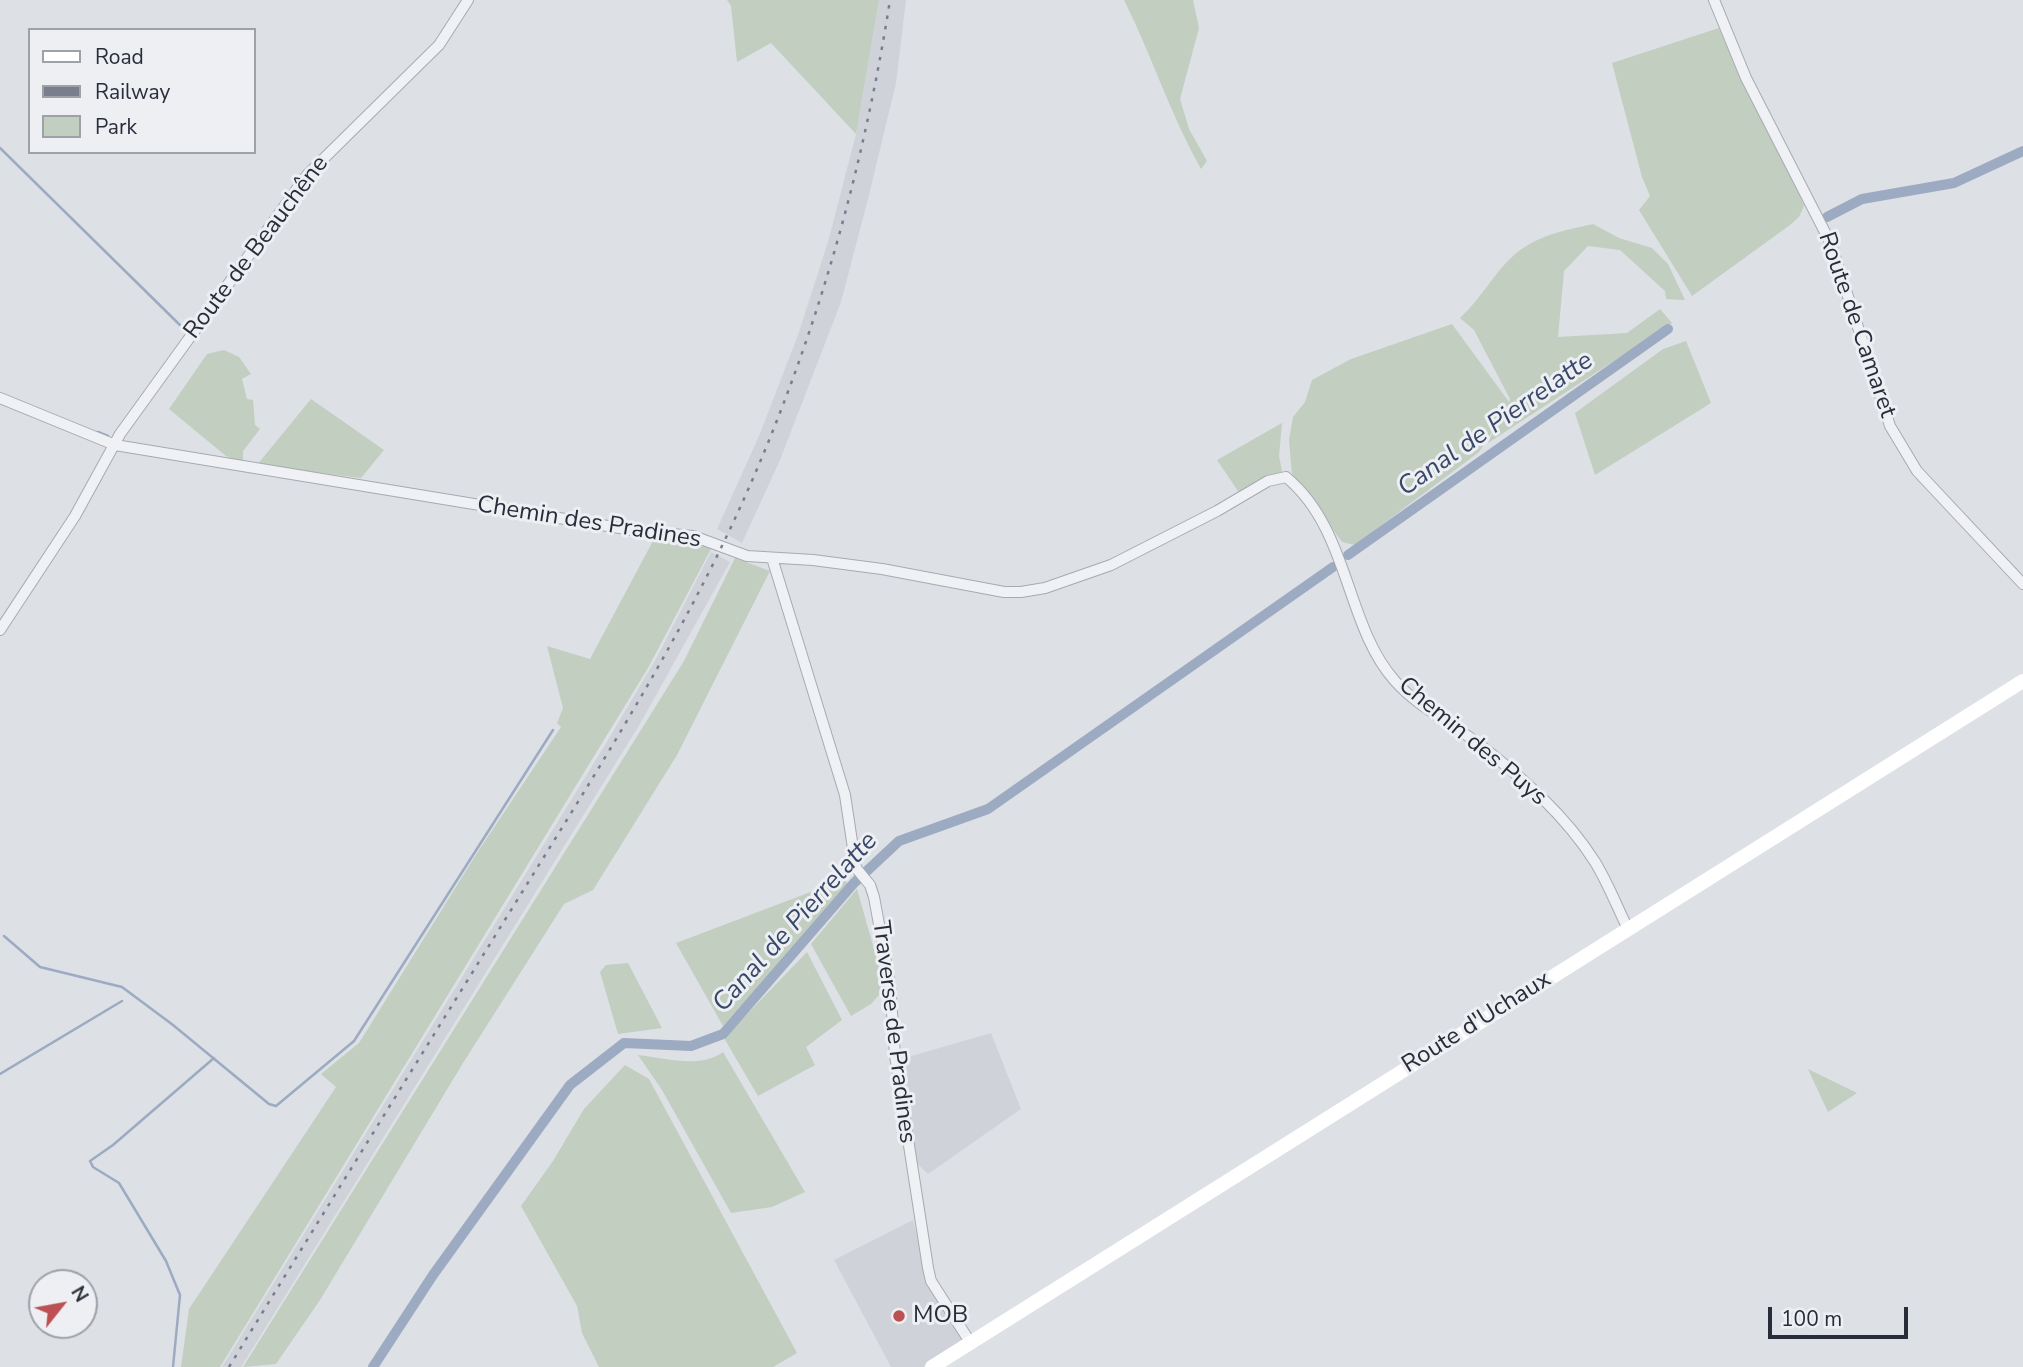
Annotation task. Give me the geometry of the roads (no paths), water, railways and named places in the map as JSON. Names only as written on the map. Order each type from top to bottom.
[{"type":"main road","name":"Route d'Uchaux","points":[[932,1367],[2023,681]]},
{"type":"street","name":"Route de Beauchêne","points":[[0,630],[47,561],[115,445],[307,175],[439,45],[468,0]]},
{"type":"street","name":"Route de Camaret","points":[[1714,0],[1746,78],[1831,244],[1890,426],[1917,471],[2023,584]]},
{"type":"street","name":"Chemin des Pradines","points":[[0,398],[115,445],[652,534],[693,536],[738,553],[882,569],[1004,592],[1033,590],[1111,565],[1217,511],[1268,481],[1286,477]]},
{"type":"street","name":"Chemin des Puys","points":[[1286,477],[1297,486],[1333,541],[1369,638],[1394,680],[1425,709],[1496,757],[1564,820],[1597,864],[1628,929]]},
{"type":"street","name":"Traverse de Pradines","points":[[772,558],[845,796],[854,836],[854,860],[874,897],[891,984],[896,1068],[931,1281],[970,1342]]},
{"type":"waterway","points":[[0,148],[184,329]]},
{"type":"waterway","name":"Canal de Pierrelatte","points":[[1827,217],[1862,199],[1954,183],[2023,151]]},
{"type":"waterway","name":"Canal de Pierrelatte","points":[[1348,555],[1668,329]]},
{"type":"waterway","points":[[98,432],[108,436]]},
{"type":"waterway","name":"Canal de Pierrelatte","points":[[373,1367],[433,1275],[570,1085],[624,1043],[691,1046],[723,1034],[854,883],[899,841],[988,809],[1333,567]]},
{"type":"waterway","points":[[4,936],[40,967],[122,987],[269,1104],[276,1106],[354,1041],[553,730]]},
{"type":"waterway","points":[[0,1074],[122,1001]]},
{"type":"waterway","points":[[173,1367],[180,1295],[166,1261],[119,1183],[93,1167],[90,1161],[113,1145],[214,1058]]},
{"type":"railway","points":[[229,1367],[607,754],[665,655],[718,553],[769,441],[814,318],[851,192],[890,0]]},
{"type":"place","name":"MOB","points":[[899,1316]]}]
